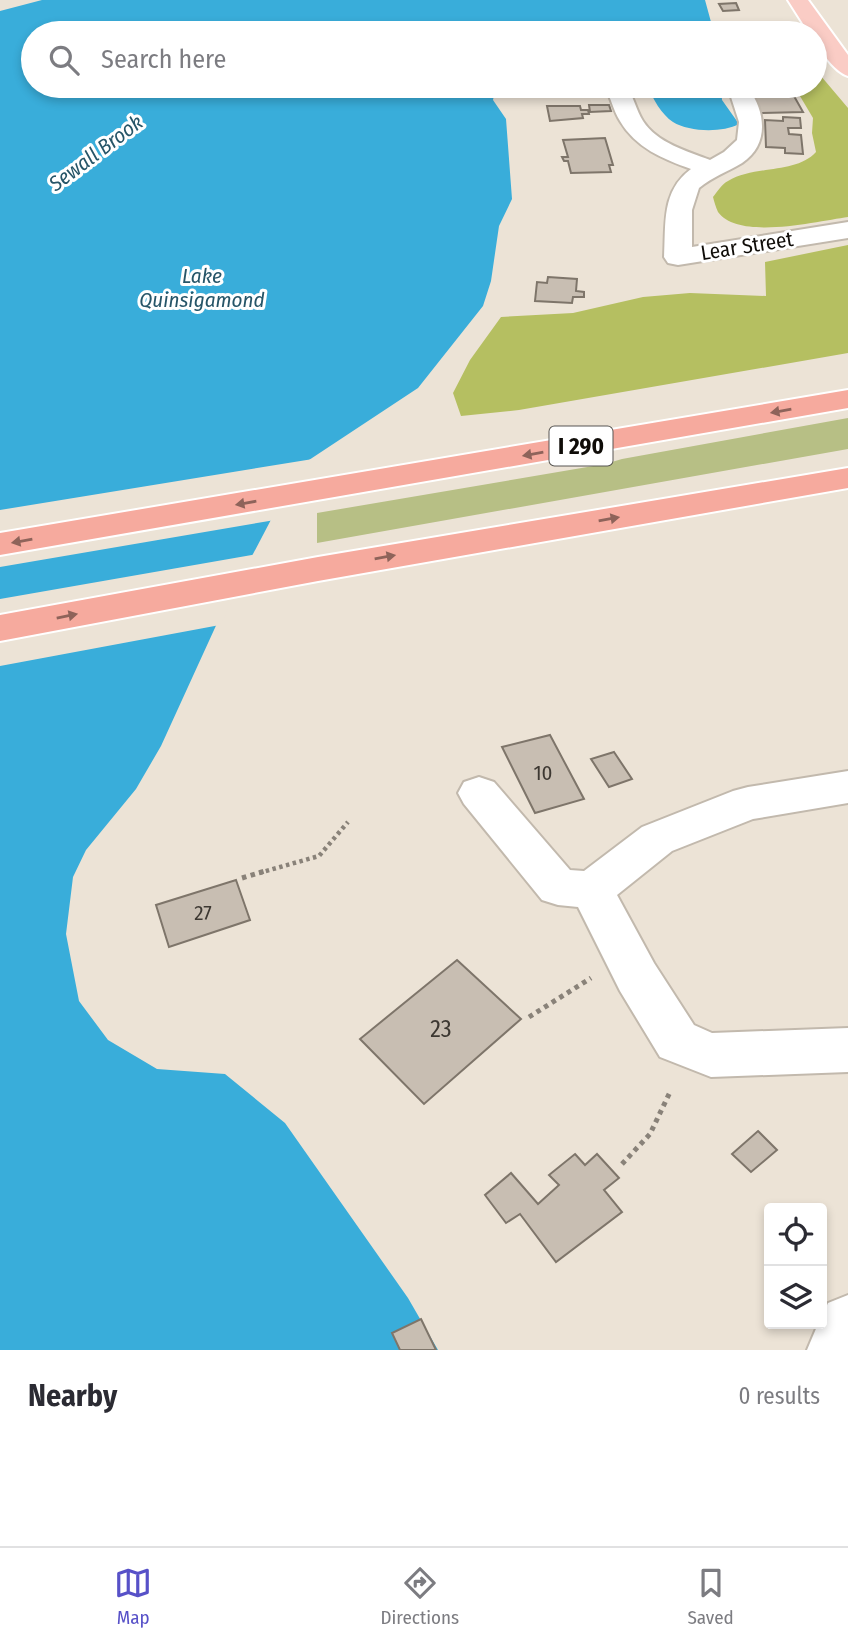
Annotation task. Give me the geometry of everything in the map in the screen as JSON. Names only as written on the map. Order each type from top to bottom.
[{"type":"highway","name":"I 290","points":[[0,544],[848,399]]},
{"type":"highway","points":[[0,628],[318,569],[848,478]]},
{"type":"main road","points":[[798,0],[811,21]]},
{"type":"main road","points":[[827,43],[848,69]]},
{"type":"street","points":[[621,98],[631,120],[657,147],[710,168]]},
{"type":"street","name":"Lear Street","points":[[742,98],[752,126],[748,143],[732,160],[699,175],[682,194],[678,257],[848,230]]},
{"type":"street","points":[[479,793],[558,887],[592,890],[657,839],[748,803],[848,786]]},
{"type":"street","points":[[592,890],[626,956],[677,1041],[711,1055],[848,1050]]},
{"type":"street","points":[[835,1350],[848,1323]]},
{"type":"path","points":[[242,878],[319,856],[348,822]]},
{"type":"path","points":[[529,1017],[626,956]]},
{"type":"path","points":[[622,1164],[650,1134],[671,1090]]},
{"type":"green space","points":[[827,83],[848,108],[848,217],[799,225],[760,227],[743,226],[728,221],[718,212],[713,197],[726,182],[750,173],[798,164],[816,152],[812,133],[813,118],[801,98],[827,98]]},
{"type":"green space","points":[[848,245],[848,353],[519,410],[461,416],[453,393],[470,360],[501,317],[573,313],[643,297],[690,293],[766,296],[765,262]]},
{"type":"green space","points":[[848,418],[848,449],[317,543],[317,513],[605,464]]},
{"type":"water","name":"Lake Quinsigamond","points":[[42,0],[705,0],[711,21],[21,21],[21,98],[493,98],[506,119],[512,199],[499,226],[491,281],[483,306],[418,388],[309,460],[285,493],[219,619],[161,746],[136,789],[86,850],[73,877],[66,934],[79,1001],[108,1040],[157,1069],[225,1074],[285,1123],[408,1298],[438,1350],[0,1350],[0,11]]},
{"type":"water","points":[[654,98],[722,98],[739,124],[715,130],[680,125],[669,119]]},
{"type":"pier","points":[[319,458],[312,463],[288,495],[275,520],[0,567],[0,510]]},
{"type":"pier","points":[[257,554],[220,625],[0,666],[0,599]]},
{"type":"building","points":[[736,3],[739,10],[723,11],[719,4]]},
{"type":"building","points":[[752,98],[795,98],[803,112],[760,113]]},
{"type":"building","points":[[589,105],[609,105],[611,111],[590,112]]},
{"type":"building","points":[[547,106],[580,106],[581,110],[588,110],[589,114],[582,114],[583,118],[550,121]]},
{"type":"building","points":[[783,117],[800,118],[801,128],[788,128],[789,134],[801,135],[803,154],[785,153],[785,148],[766,147],[765,120],[783,121]]},
{"type":"building","points":[[605,138],[613,165],[609,165],[611,172],[571,173],[568,161],[564,161],[562,157],[568,157],[563,140]]},
{"type":"building","points":[[548,277],[577,279],[576,291],[584,292],[584,297],[573,297],[572,303],[535,301],[537,282],[547,283]]},
{"type":"building","points":[[550,735],[584,799],[535,813],[502,747]]},
{"type":"building","points":[[614,752],[632,779],[609,787],[591,759]]},
{"type":"building","points":[[236,880],[250,920],[169,947],[156,905]]},
{"type":"building","points":[[457,960],[521,1019],[424,1104],[360,1039]]},
{"type":"building","points":[[758,1131],[777,1150],[751,1172],[732,1154]]},
{"type":"building","points":[[575,1154],[585,1165],[597,1154],[619,1178],[604,1190],[622,1212],[556,1262],[520,1214],[506,1223],[485,1195],[511,1173],[538,1204],[559,1185],[549,1175]]},
{"type":"building","points":[[421,1319],[436,1350],[400,1350],[392,1333]]},
{"type":"water label","name":"Sewall Brook","points":[[96,153]]}]
